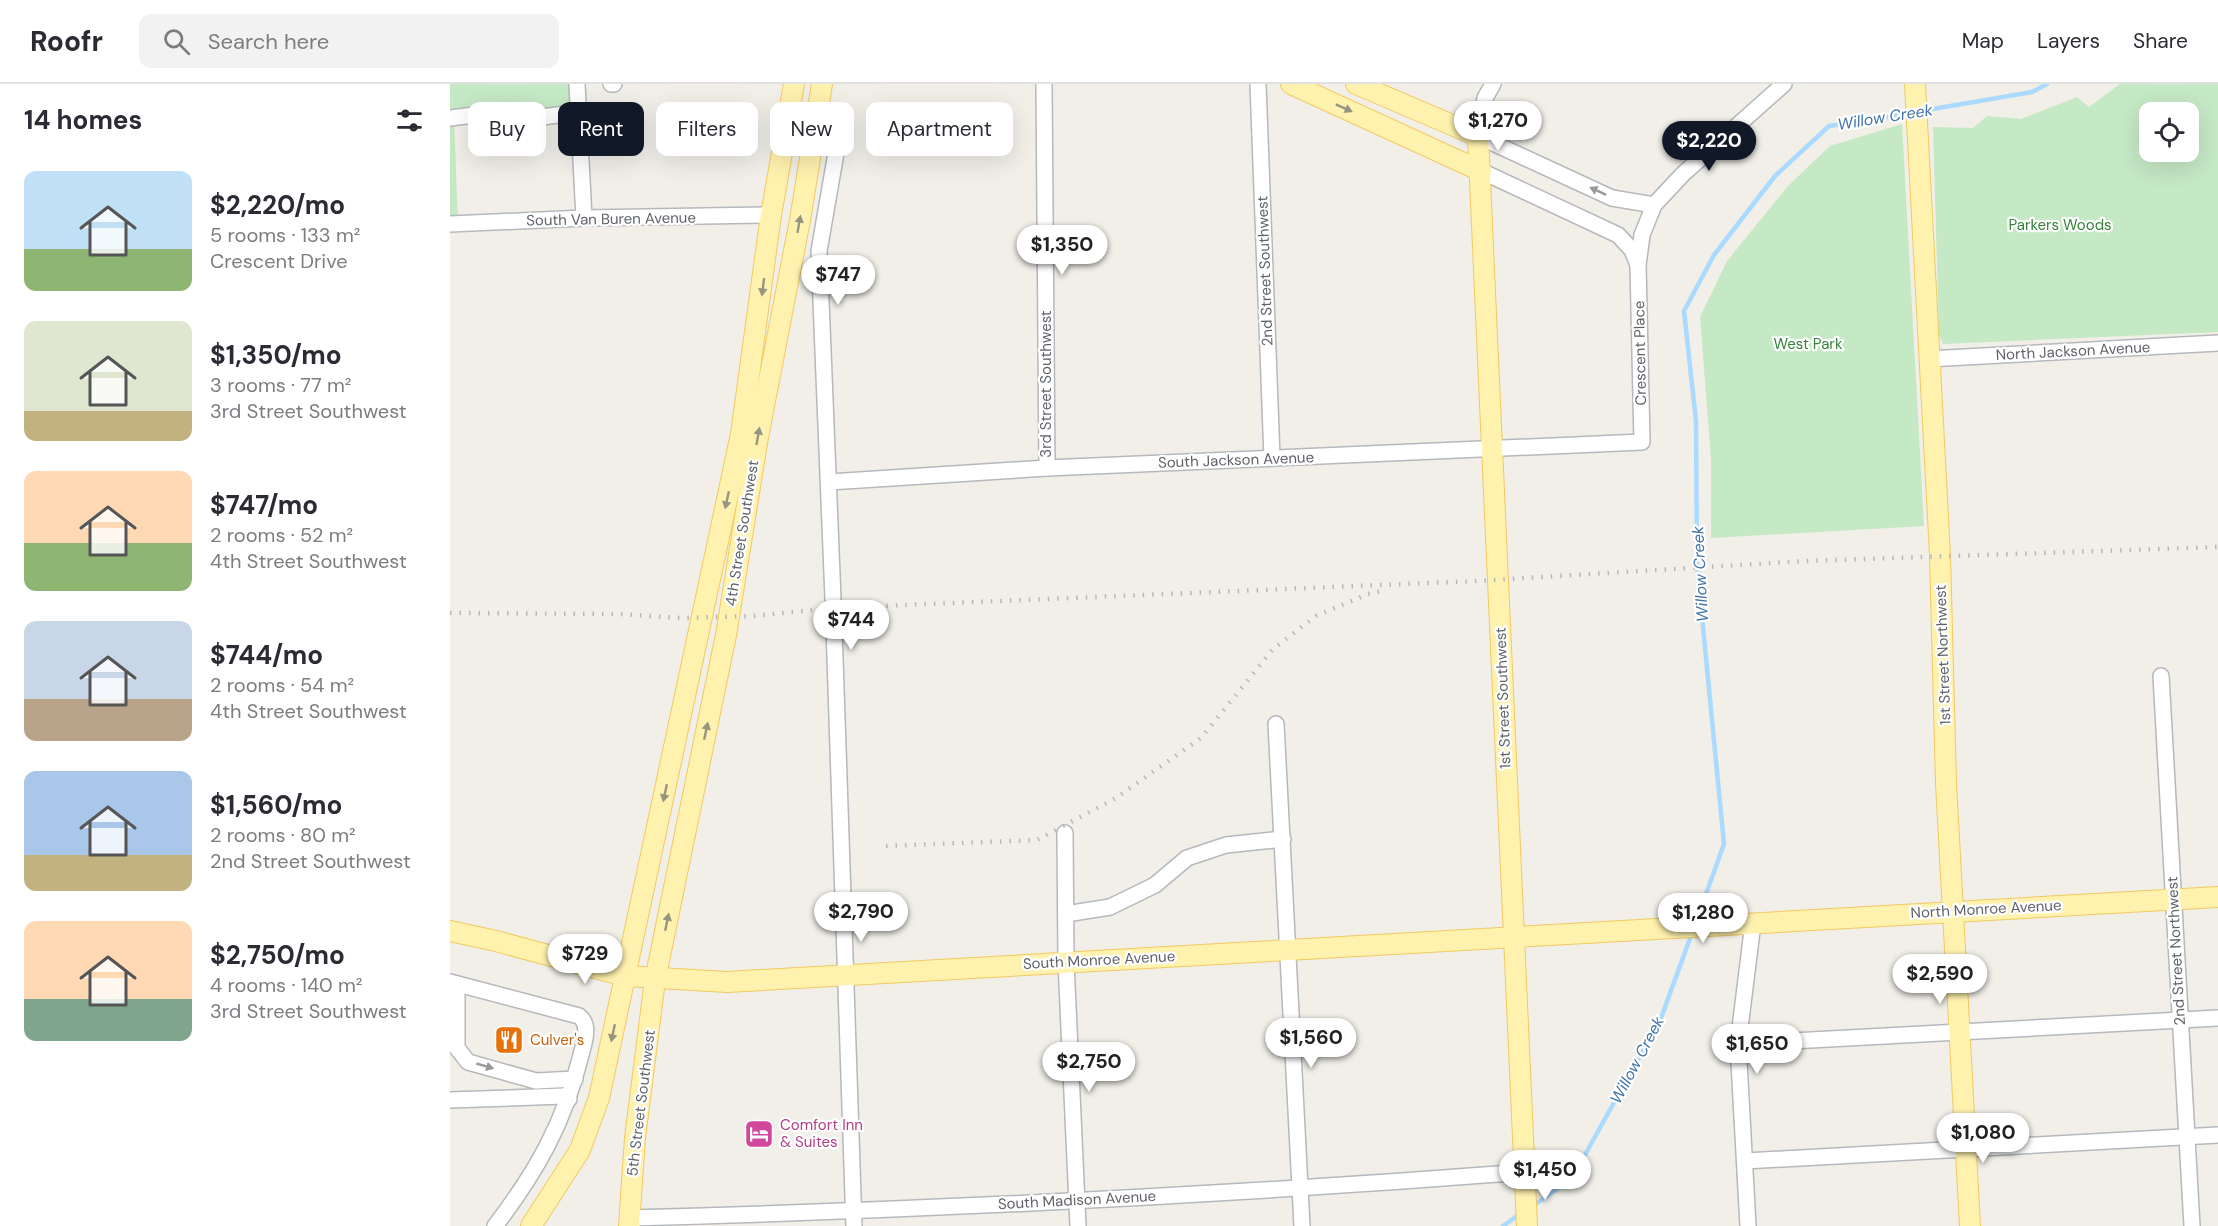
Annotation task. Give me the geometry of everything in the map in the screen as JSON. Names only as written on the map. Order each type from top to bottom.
[{"type":"main road","name":"4th Street Southwest","points":[[531,1226],[580,1150],[599,1098],[741,434],[771,215],[795,84]]},
{"type":"main road","name":"4th Street Southwest","points":[[655,980],[726,635],[758,437],[800,220],[822,84]]},
{"type":"main road","points":[[1291,84],[1481,171]]},
{"type":"main road","points":[[1356,84],[1478,136]]},
{"type":"main road","name":"1st Street Northwest","points":[[1915,84],[1940,555],[1953,911],[1971,1226]]},
{"type":"main road","name":"1st Street Southwest","points":[[1478,136],[1527,1226]]},
{"type":"main road","name":"North Monroe Avenue","points":[[1747,923],[2218,897]]},
{"type":"main road","name":"South Monroe Avenue","points":[[450,932],[496,941],[625,976],[655,980],[727,982],[1747,923]]},
{"type":"main road","name":"5th Street Southwest","points":[[629,1222],[634,1138],[655,980]]},
{"type":"street","points":[[577,84],[579,102]]},
{"type":"street","name":"3rd Street Southwest","points":[[1044,84],[1047,468]]},
{"type":"street","name":"2nd Street Southwest","points":[[1258,84],[1272,458]]},
{"type":"street","points":[[1493,84],[1485,98],[1478,136],[1612,198],[1654,204],[1683,174],[1785,84]]},
{"type":"street","points":[[450,118],[497,112],[535,118],[558,115]]},
{"type":"street","points":[[582,156],[584,218]]},
{"type":"street","points":[[833,599],[819,251],[835,156]]},
{"type":"street","points":[[1481,171],[1618,235],[1632,250],[1638,265]]},
{"type":"street","name":"Crescent Place","points":[[1642,442],[1638,265],[1642,235],[1654,204]]},
{"type":"street","name":"South Van Buren Avenue","points":[[450,224],[584,218],[771,215]]},
{"type":"street","name":"North Jackson Avenue","points":[[1928,359],[2218,343]]},
{"type":"street","name":"South Jackson Avenue","points":[[829,482],[1047,468],[1642,442]]},
{"type":"street","points":[[834,628],[854,1219]]},
{"type":"street","name":"2nd Street Northwest","points":[[2161,676],[2192,1226]]},
{"type":"street","points":[[1276,724],[1302,1226]]},
{"type":"street","points":[[1065,833],[1066,962],[1078,1226]]},
{"type":"street","points":[[1066,914],[1110,907],[1155,885],[1186,858],[1226,845],[1283,839]]},
{"type":"street","points":[[1747,923],[1738,1044],[1748,1226]]},
{"type":"street","points":[[495,1226],[532,1175],[554,1136],[569,1099],[575,1079],[586,1034],[583,1019],[454,983],[457,1048],[460,1055],[468,1062],[536,1081],[575,1079]]},
{"type":"street","points":[[1738,1044],[2218,1018]]},
{"type":"street","points":[[450,1100],[564,1096],[569,1099]]},
{"type":"street","points":[[1745,1161],[2218,1135]]},
{"type":"street","name":"South Madison Avenue","points":[[629,1222],[854,1219],[1077,1200],[1525,1175]]},
{"type":"green space","points":[[450,84],[577,84],[579,102],[558,102],[558,113],[546,114],[546,102],[468,102],[468,117],[454,118],[458,224],[450,224]]},
{"type":"green space","name":"Parkers Woods","points":[[2120,84],[2218,84],[2218,332],[1943,344],[1939,334],[1933,127],[1973,128],[1987,116],[2021,119],[2077,97],[2089,107]]},
{"type":"green space","name":"West Park","points":[[1902,124],[1924,526],[1711,538],[1711,460],[1700,317],[1727,261],[1788,186],[1830,146]]},
{"type":"waterway","name":"Willow Creek","points":[[1921,111],[2032,92],[2047,84]]},
{"type":"waterway","name":"Willow Creek","points":[[1696,922],[1724,844],[1697,565],[1696,421],[1684,311],[1714,255],[1775,176],[1829,126],[1910,113]]},
{"type":"waterway","name":"Willow Creek","points":[[1531,1207],[1571,1180],[1661,1018],[1692,933]]},
{"type":"waterway","name":"Willow Creek","points":[[1503,1226],[1521,1213]]},
{"type":"railway","points":[[450,613],[619,614],[681,618],[753,616],[833,608],[1476,581],[1805,561],[2218,547]]},
{"type":"railway","points":[[886,846],[1037,840],[1116,798],[1201,738],[1273,649],[1316,616],[1368,594],[1386,590]]},
{"type":"place","name":"Culver's","points":[[509,1040]]},
{"type":"place","name":"Comfort Inn & Suites","points":[[759,1134]]}]
